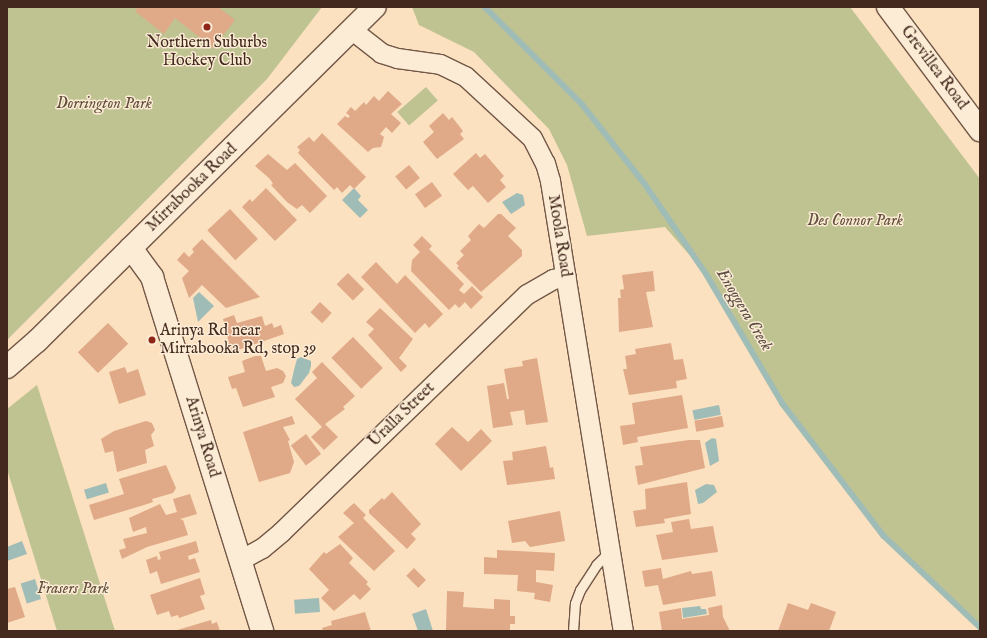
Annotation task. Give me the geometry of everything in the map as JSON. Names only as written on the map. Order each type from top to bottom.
[{"type":"street","name":"Mirrabooka Road","points":[[7,367],[37,341],[375,7]]},
{"type":"street","name":"Grevillea Road","points":[[888,7],[980,130]]},
{"type":"street","name":"Moola Road","points":[[352,30],[365,42],[389,56],[440,64],[454,69],[532,138],[545,163],[550,181],[566,276],[623,631]]},
{"type":"street","name":"Arinya Road","points":[[131,248],[152,277],[262,631]]},
{"type":"street","name":"Uralla Street","points":[[240,560],[262,548],[282,532],[527,294],[553,279],[566,276]]},
{"type":"lane","points":[[573,631],[575,603],[580,590],[596,565],[610,551]]},
{"type":"green space","name":"Dorrington Park","points":[[7,7],[322,7],[267,79],[7,340]]},
{"type":"green space","name":"Des Connor Park","points":[[412,7],[850,7],[980,179],[980,627],[884,536],[783,404],[707,275],[665,227],[587,236],[567,165],[549,129],[474,52],[419,25]]},
{"type":"green space","points":[[426,87],[438,101],[409,126],[397,112]]},
{"type":"green space","name":"Frasers Park","points":[[37,385],[115,631],[57,631],[7,469],[7,409]]},
{"type":"water","points":[[354,188],[361,196],[358,200],[368,210],[360,218],[342,200]]},
{"type":"water","points":[[517,193],[523,195],[525,205],[511,214],[502,202]]},
{"type":"water","points":[[199,292],[214,306],[198,322],[193,298]]},
{"type":"water","points":[[301,357],[311,361],[311,366],[309,373],[299,386],[294,387],[291,383],[294,370],[297,359]]},
{"type":"water","points":[[719,405],[721,415],[694,420],[692,410]]},
{"type":"water","points":[[712,438],[716,439],[719,461],[710,466],[705,443]]},
{"type":"water","points":[[106,483],[109,493],[87,499],[84,490]]},
{"type":"water","points":[[706,484],[714,485],[717,492],[703,503],[698,504],[695,490]]},
{"type":"water","points":[[22,541],[27,554],[7,561],[7,547]]},
{"type":"water","points":[[35,579],[41,599],[27,603],[21,583]]},
{"type":"water","points":[[319,598],[320,612],[295,614],[294,600]]},
{"type":"water","points":[[700,606],[701,609],[706,609],[707,614],[683,618],[682,608]]},
{"type":"water","points":[[426,609],[433,631],[418,631],[412,614]]},
{"type":"building","name":"Northern Suburbs Hockey Club","points":[[138,7],[218,7],[235,20],[213,48],[175,18],[164,34],[135,11]]},
{"type":"building","points":[[388,91],[402,104],[391,114],[401,123],[392,133],[386,127],[380,134],[384,137],[381,147],[373,148],[368,152],[337,124],[345,116],[348,118],[350,116],[346,113],[351,107],[355,111],[364,102],[366,105],[374,96],[379,101]]},
{"type":"building","points":[[443,113],[449,120],[452,117],[463,131],[460,134],[464,139],[437,159],[423,142],[434,132],[429,126]]},
{"type":"building","points":[[322,133],[366,177],[354,189],[350,185],[342,193],[337,187],[334,190],[298,153],[300,150],[297,147],[309,137],[314,142]]},
{"type":"building","points":[[476,153],[480,158],[485,154],[504,176],[500,180],[506,187],[488,203],[473,186],[468,190],[453,174]]},
{"type":"building","points":[[268,154],[287,170],[295,163],[327,196],[310,213],[302,205],[297,209],[287,202],[271,185],[273,184],[270,179],[255,166]]},
{"type":"building","points":[[409,165],[420,178],[406,190],[395,177]]},
{"type":"building","points":[[432,182],[442,196],[425,208],[415,194]]},
{"type":"building","points":[[266,188],[297,220],[275,241],[242,207],[250,199],[252,202]]},
{"type":"building","points":[[230,209],[258,239],[235,260],[207,230]]},
{"type":"building","points":[[498,214],[501,214],[516,228],[508,236],[522,250],[522,256],[481,292],[457,268],[459,266],[456,263],[464,255],[460,251],[471,240],[468,236],[479,224],[484,228]]},
{"type":"building","points":[[422,236],[432,246],[429,249],[464,284],[459,290],[464,294],[472,286],[483,297],[471,309],[465,302],[459,308],[455,304],[449,310],[411,271],[412,260],[420,252],[413,245]]},
{"type":"building","points":[[202,239],[260,297],[226,308],[202,285],[189,298],[182,278],[189,271],[177,260],[184,252],[189,257],[194,252],[192,249]]},
{"type":"building","points":[[376,262],[397,284],[405,275],[443,314],[429,328],[425,323],[415,333],[361,277]]},
{"type":"building","points":[[653,271],[655,291],[646,292],[653,327],[619,332],[618,298],[621,298],[620,290],[624,289],[622,275]]},
{"type":"building","points":[[348,273],[364,289],[353,301],[337,284]]},
{"type":"building","points":[[320,302],[332,313],[322,323],[310,312]]},
{"type":"building","points":[[380,308],[413,339],[399,358],[407,366],[401,372],[368,335],[374,329],[366,322]]},
{"type":"building","points":[[234,315],[237,323],[262,316],[265,326],[272,323],[274,328],[281,325],[284,334],[232,352],[232,350],[226,352],[224,345],[229,343],[223,319]]},
{"type":"building","points":[[108,323],[128,344],[98,373],[78,352]]},
{"type":"building","points":[[353,337],[383,368],[361,389],[331,358]]},
{"type":"building","points":[[671,343],[674,360],[683,359],[687,379],[676,381],[677,388],[629,395],[623,369],[627,369],[625,356],[636,354],[635,349]]},
{"type":"building","points":[[255,356],[261,356],[266,371],[277,368],[283,371],[286,376],[283,383],[271,387],[275,397],[243,407],[236,388],[232,389],[228,377],[245,372],[242,361]]},
{"type":"building","points":[[537,358],[548,422],[526,425],[524,410],[510,412],[513,425],[493,428],[487,386],[504,383],[507,399],[509,399],[504,369],[523,366],[522,361]]},
{"type":"building","points":[[322,362],[355,396],[343,407],[345,409],[325,424],[338,437],[324,450],[311,437],[322,427],[295,399],[317,378],[312,372]]},
{"type":"building","points":[[125,367],[127,373],[138,369],[146,395],[119,404],[109,372]]},
{"type":"building","points":[[682,395],[688,428],[637,437],[638,442],[623,445],[620,426],[635,424],[632,403]]},
{"type":"building","points":[[292,416],[295,424],[283,427],[290,440],[288,441],[294,462],[290,473],[259,482],[243,432]]},
{"type":"building","points":[[722,416],[724,427],[696,432],[694,421]]},
{"type":"building","points":[[146,421],[152,423],[155,430],[151,435],[154,446],[145,450],[147,463],[117,472],[113,451],[105,453],[101,439],[114,431]]},
{"type":"building","points":[[452,427],[468,442],[481,429],[492,441],[461,471],[435,444]]},
{"type":"building","points":[[306,434],[321,454],[306,465],[291,445]]},
{"type":"building","points":[[689,440],[700,440],[705,468],[638,485],[635,466],[643,465],[640,447]]},
{"type":"building","points":[[546,446],[550,468],[553,467],[555,479],[507,485],[503,461],[513,460],[512,452]]},
{"type":"building","points":[[166,465],[176,488],[173,493],[152,499],[153,502],[94,520],[89,505],[124,494],[119,479]]},
{"type":"building","points":[[687,482],[691,514],[664,519],[665,523],[636,527],[633,511],[646,509],[645,489]]},
{"type":"building","points":[[392,492],[421,524],[411,534],[416,539],[407,549],[369,513],[369,510],[382,498],[384,500]]},
{"type":"building","points":[[190,494],[197,514],[180,519],[183,520],[188,535],[147,547],[122,559],[119,550],[126,548],[123,539],[147,533],[146,527],[133,532],[129,518],[160,504],[166,515],[177,512],[173,499]]},
{"type":"building","points":[[354,503],[366,515],[363,518],[395,551],[374,571],[338,537],[354,523],[343,513]]},
{"type":"building","points":[[560,511],[565,541],[530,547],[525,541],[512,543],[508,521]]},
{"type":"building","points":[[689,519],[691,529],[713,526],[718,552],[662,560],[656,535],[673,532],[671,522]]},
{"type":"building","points":[[196,541],[199,552],[188,556],[189,560],[195,558],[200,572],[161,584],[157,571],[150,574],[146,560],[157,556],[158,560],[161,559],[159,552]]},
{"type":"building","points":[[340,544],[353,558],[349,563],[368,582],[366,584],[371,589],[360,600],[354,594],[334,611],[321,598],[329,590],[309,569],[324,552],[326,554]]},
{"type":"building","points":[[497,550],[555,553],[554,571],[536,570],[536,582],[553,585],[550,602],[534,599],[535,593],[517,591],[518,575],[484,574],[484,557],[497,558]]},
{"type":"building","points":[[414,568],[426,580],[418,588],[406,576]]},
{"type":"building","points":[[661,568],[663,579],[691,571],[692,574],[712,571],[716,596],[663,605],[658,585],[645,587],[642,571]]},
{"type":"building","points":[[200,578],[205,594],[200,596],[205,609],[179,618],[178,615],[171,617],[169,611],[157,615],[150,595]]},
{"type":"building","points":[[15,587],[25,617],[7,623],[7,589]]},
{"type":"building","points":[[447,591],[464,592],[463,607],[494,609],[494,599],[510,600],[510,616],[515,616],[515,624],[510,624],[510,631],[446,630]]},
{"type":"building","points":[[788,603],[808,610],[811,603],[836,612],[829,631],[778,631]]},
{"type":"building","points":[[722,605],[723,617],[730,631],[662,631],[659,612],[681,608],[682,619],[709,615],[708,608]]},
{"type":"building","points":[[365,612],[371,631],[323,631],[322,628],[332,625],[331,621]]},
{"type":"building","points":[[211,620],[212,624],[217,622],[220,631],[174,631]]},
{"type":"waterway","name":"Enoggera Creek","points":[[485,7],[582,104],[645,184],[707,275],[783,404],[884,536],[980,627]]},
{"type":"place","name":"Northern Suburbs Hockey Club","points":[[207,27]]},
{"type":"place","name":"Arinya Rd near Mirrabooka Rd, stop 39","points":[[152,340]]}]
